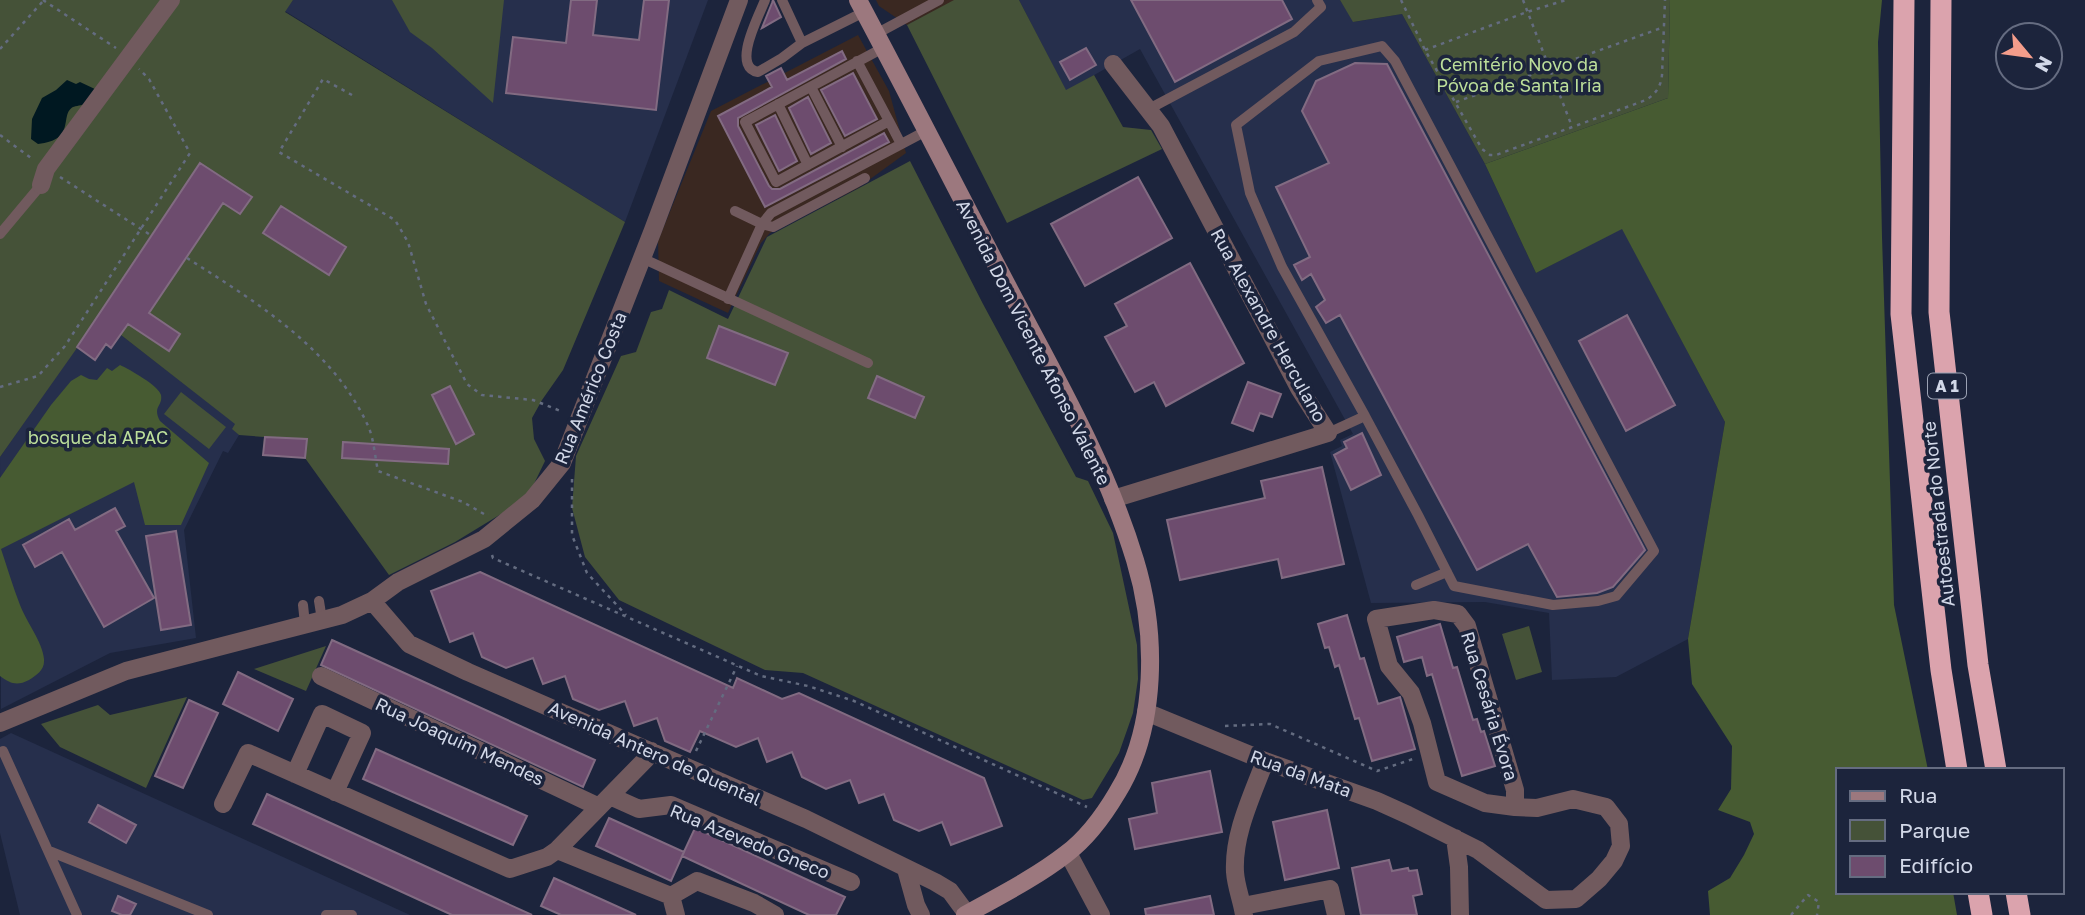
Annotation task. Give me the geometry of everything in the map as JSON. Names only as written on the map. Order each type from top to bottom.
[{"type":"highway","name":"Autoestrada do Norte","points":[[1904,0],[1901,314],[1941,670],[1957,768]]},
{"type":"highway","name":"Autoestrada do Norte","points":[[1941,0],[1939,312],[1978,666],[1996,768]]},
{"type":"highway","points":[[1978,894],[1982,915]]},
{"type":"highway","points":[[2016,894],[2020,915]]},
{"type":"street","points":[[43,177],[171,0]]},
{"type":"street","name":"Rua Américo Costa","points":[[0,723],[126,671],[342,615],[372,601],[398,582],[484,539],[532,500],[562,463],[739,0]]},
{"type":"street","name":"Avenida Dom Vicente Afonso Valente","points":[[861,6],[1079,423],[1113,499],[1136,561],[1148,621],[1150,667],[1146,712],[1136,754],[1118,791],[1103,814],[1068,853],[966,914]]},
{"type":"street","name":"Rua Alexandre Herculano","points":[[1113,64],[1161,126],[1299,388],[1328,432],[1113,499]]},
{"type":"street","name":"Avenida Antero de Quental","points":[[372,601],[409,644],[806,819],[950,891],[966,914]]},
{"type":"street","name":"Rua Cesária Évora","points":[[1434,610],[1458,614],[1467,626],[1515,790],[1515,807],[1485,803],[1437,782],[1422,723],[1410,693],[1389,666],[1376,619],[1434,610]]},
{"type":"street","name":"Rua Joaquim Mendes","points":[[321,676],[604,801]]},
{"type":"street","name":"Rua da Mata","points":[[1146,712],[1265,761],[1377,801],[1478,850],[1546,900],[1576,900],[1599,879],[1614,861],[1621,846],[1619,824],[1606,807],[1573,799],[1536,808],[1515,807]]},
{"type":"street","points":[[295,774],[322,714],[362,733],[335,792]]},
{"type":"street","points":[[223,804],[248,753],[510,869],[547,858],[557,850],[651,751]]},
{"type":"street","points":[[1265,761],[1243,820],[1235,858],[1243,910],[1330,889],[1336,915]]},
{"type":"street","name":"Rua Azevedo Gneco","points":[[604,801],[639,809],[671,805],[851,882]]},
{"type":"street","points":[[1455,838],[1459,867],[1460,915]]},
{"type":"street","points":[[557,850],[671,897]]},
{"type":"street","points":[[1068,853],[1101,915]]},
{"type":"street","points":[[906,869],[921,915]]},
{"type":"street","points":[[671,897],[697,881],[754,903],[775,915]]},
{"type":"street","points":[[671,897],[676,915]]},
{"type":"lane","points":[[765,0],[746,51],[746,65],[750,70],[758,72],[861,6]]},
{"type":"lane","points":[[782,0],[802,43]]},
{"type":"lane","points":[[889,121],[776,182],[744,122],[858,61],[879,41],[939,0]]},
{"type":"lane","points":[[1147,110],[1294,32],[1321,7],[1317,0]]},
{"type":"lane","points":[[1382,46],[1395,61],[1654,551],[1616,596],[1598,601],[1553,606],[1454,586],[1365,416],[1282,267],[1250,193],[1236,125],[1319,61],[1382,46]]},
{"type":"lane","points":[[858,61],[901,144]]},
{"type":"lane","points":[[811,87],[842,147]]},
{"type":"lane","points":[[778,104],[808,165]]},
{"type":"lane","points":[[728,299],[762,224],[771,214],[926,131]]},
{"type":"lane","points":[[0,234],[43,177]]},
{"type":"lane","points":[[735,211],[773,227],[865,178]]},
{"type":"lane","points":[[642,258],[868,363]]},
{"type":"lane","points":[[1328,432],[1365,416]]},
{"type":"lane","points":[[1416,585],[1447,572]]},
{"type":"lane","points":[[313,622],[318,601]]},
{"type":"lane","points":[[303,605],[313,622]]},
{"type":"lane","points":[[3,751],[77,915]]},
{"type":"lane","points":[[49,851],[208,915]]},
{"type":"lane","points":[[326,915],[352,915]]},
{"type":"path","points":[[0,49],[44,0],[129,57],[149,79],[190,153],[65,346],[38,376],[0,387]]},
{"type":"path","points":[[1401,0],[1455,103],[1482,149],[1490,155],[1653,96],[1662,75],[1665,0]]},
{"type":"path","points":[[1523,0],[1572,126]]},
{"type":"path","points":[[1425,50],[1566,0]]},
{"type":"path","points":[[1455,103],[1664,27]]},
{"type":"path","points":[[352,95],[323,79],[279,152],[395,220],[408,243],[426,304],[467,384],[482,395],[533,400],[580,418]]},
{"type":"path","points":[[0,135],[43,177],[152,236]]},
{"type":"path","points":[[187,258],[250,299],[309,345],[346,386],[370,430],[378,471],[463,502],[484,514],[516,513]]},
{"type":"path","points":[[572,467],[572,536],[587,573],[629,618]]},
{"type":"path","points":[[484,539],[494,558],[761,677],[808,686],[854,701],[1103,814]]},
{"type":"path","points":[[688,768],[737,666]]},
{"type":"path","points":[[1219,727],[1270,724],[1377,771],[1430,753]]},
{"type":"path","points":[[1791,915],[1808,895],[1819,902],[1817,915]]},
{"type":"shaded area","points":[[293,0],[708,0],[625,222],[285,11]]},
{"type":"shaded area","points":[[876,0],[956,0],[907,25],[879,6]]},
{"type":"shaded area","points":[[1019,0],[1340,0],[1354,22],[1402,14],[1485,164],[1536,273],[1622,228],[1725,422],[1688,639],[1616,677],[1552,680],[1549,613],[1485,602],[1371,603],[1330,452],[1342,446],[1340,440],[1353,434],[1140,49],[1066,91]]},
{"type":"shaded area","points":[[858,35],[889,91],[906,153],[858,188],[770,233],[761,243],[728,313],[659,281],[658,241],[711,111]]},
{"type":"shaded area","points":[[67,80],[76,84],[80,82],[97,90],[85,104],[69,111],[63,133],[58,138],[38,144],[31,139],[32,119],[42,98]]},
{"type":"shaded area","points":[[121,335],[236,424],[233,429],[239,435],[228,453],[223,451],[184,530],[196,638],[110,653],[1,709],[0,457],[77,347],[106,344]]},
{"type":"shaded area","points":[[11,733],[410,915],[20,915],[0,833],[0,739]]},
{"type":"green space","points":[[0,0],[293,0],[285,12],[625,222],[563,370],[532,418],[534,439],[545,461],[532,488],[511,508],[455,542],[389,575],[305,458],[263,455],[264,437],[239,435],[232,429],[235,424],[121,335],[111,348],[106,345],[95,360],[77,348],[0,457]]},
{"type":"green space","points":[[392,0],[504,0],[493,103],[432,48],[410,32]]},
{"type":"green space","points":[[954,0],[1019,0],[1066,90],[1094,75],[1123,127],[1151,130],[1162,149],[1007,223],[907,25]]},
{"type":"green space","name":"Cemitério Novo da Póvoa de Santa Iria","points":[[1340,0],[1670,0],[1668,98],[1485,164],[1402,14],[1353,22]]},
{"type":"green space","points":[[1670,0],[1882,0],[1878,42],[1894,605],[1928,768],[1836,768],[1836,894],[1953,894],[1957,915],[1710,915],[1708,891],[1730,878],[1754,834],[1750,822],[1718,810],[1731,789],[1732,746],[1692,684],[1688,639],[1725,422],[1622,229],[1536,273],[1485,164],[1668,98]]},
{"type":"green space","points":[[910,161],[1076,477],[1088,481],[1113,533],[1137,645],[1138,679],[1133,713],[1119,753],[1092,798],[1083,800],[803,673],[765,670],[619,600],[585,557],[572,508],[576,456],[621,356],[636,352],[651,312],[662,309],[669,290],[728,319],[767,237]]},
{"type":"green space","name":"bosque da APAC","points":[[120,365],[159,391],[161,399],[157,412],[160,421],[209,463],[181,525],[145,525],[134,482],[1,549],[20,605],[41,646],[44,659],[42,669],[35,676],[21,683],[11,682],[0,676],[0,478],[71,381],[81,375],[97,380],[107,368],[112,371]]},
{"type":"green space","points":[[181,392],[226,427],[209,449],[164,414]]},
{"type":"green space","points":[[1529,626],[1542,672],[1516,680],[1502,634]]},
{"type":"green space","points":[[326,646],[306,691],[254,669]]},
{"type":"green space","points":[[187,697],[146,788],[60,747],[41,724],[98,705],[110,715]]},
{"type":"building","points":[[571,0],[597,0],[593,35],[639,40],[644,0],[669,0],[656,110],[506,93],[513,37],[566,43]]},
{"type":"building","points":[[773,0],[781,17],[762,28],[772,3]]},
{"type":"building","points":[[1131,0],[1282,0],[1292,19],[1175,82]]},
{"type":"building","points":[[1086,48],[1096,65],[1070,80],[1060,62]]},
{"type":"building","points":[[842,51],[846,59],[738,118],[738,126],[772,189],[780,189],[884,133],[889,142],[765,207],[718,116],[772,87],[766,76],[781,68],[787,80]]},
{"type":"building","points":[[1355,63],[1387,64],[1645,550],[1613,587],[1597,593],[1557,597],[1528,544],[1477,570],[1340,315],[1326,323],[1316,307],[1325,300],[1311,274],[1302,280],[1294,265],[1310,257],[1276,187],[1329,163],[1302,111],[1316,81]]},
{"type":"building","points":[[853,73],[877,119],[845,136],[821,90]]},
{"type":"building","points":[[808,97],[831,143],[811,154],[789,108]]},
{"type":"building","points":[[775,115],[797,161],[779,171],[756,125]]},
{"type":"building","points":[[200,163],[252,197],[240,214],[223,203],[149,313],[180,334],[169,351],[128,324],[111,348],[106,344],[95,360],[77,347]]},
{"type":"building","points":[[1138,177],[1172,238],[1085,286],[1051,224]]},
{"type":"building","points":[[281,206],[346,247],[329,275],[263,233]]},
{"type":"building","points":[[1190,263],[1244,363],[1166,406],[1154,382],[1135,392],[1105,337],[1127,326],[1115,304]]},
{"type":"building","points":[[1627,315],[1675,405],[1626,431],[1579,341]]},
{"type":"building","points":[[719,326],[788,353],[775,385],[707,358]]},
{"type":"building","points":[[877,376],[924,397],[915,418],[868,398]]},
{"type":"building","points":[[1248,382],[1281,394],[1272,417],[1260,413],[1253,431],[1232,423]]},
{"type":"building","points":[[450,386],[474,434],[456,444],[432,395]]},
{"type":"building","points":[[1362,433],[1381,475],[1351,490],[1334,455],[1347,448],[1344,442]]},
{"type":"building","points":[[265,437],[307,439],[305,458],[263,455]]},
{"type":"building","points":[[343,442],[449,449],[448,464],[342,458]]},
{"type":"building","points":[[1322,467],[1344,564],[1282,578],[1278,559],[1180,580],[1167,520],[1265,498],[1261,481]]},
{"type":"building","points":[[115,508],[125,526],[116,531],[154,598],[104,627],[62,552],[35,567],[23,545],[69,519],[75,530]]},
{"type":"building","points":[[176,531],[191,625],[161,630],[146,536]]},
{"type":"building","points":[[480,572],[733,688],[737,678],[782,699],[799,693],[984,778],[1002,826],[951,845],[942,822],[919,831],[894,820],[884,794],[859,803],[850,780],[826,789],[802,777],[792,752],[767,762],[758,738],[736,747],[700,731],[690,752],[665,741],[657,718],[634,726],[625,701],[599,710],[573,699],[565,676],[543,684],[533,658],[506,668],[482,657],[473,633],[450,642],[431,591]]},
{"type":"building","points":[[1347,615],[1360,659],[1364,658],[1378,704],[1400,697],[1415,749],[1372,761],[1359,718],[1355,719],[1339,665],[1335,667],[1329,647],[1325,648],[1318,624]]},
{"type":"building","points":[[1440,624],[1473,720],[1477,719],[1481,732],[1484,731],[1495,766],[1462,776],[1432,674],[1427,676],[1422,657],[1404,662],[1397,637]]},
{"type":"building","points":[[332,640],[595,760],[583,787],[321,665]]},
{"type":"building","points":[[238,672],[293,699],[278,731],[223,704]]},
{"type":"building","points":[[189,700],[218,713],[183,788],[155,776]]},
{"type":"building","points":[[376,749],[527,816],[513,845],[363,779]]},
{"type":"building","points":[[1210,771],[1222,832],[1135,849],[1129,819],[1157,813],[1152,783]]},
{"type":"building","points":[[267,794],[532,915],[452,915],[253,824]]},
{"type":"building","points":[[98,805],[136,825],[126,843],[89,822]]},
{"type":"building","points":[[1327,810],[1339,868],[1285,880],[1273,822]]},
{"type":"building","points":[[609,818],[684,852],[671,881],[596,846]]},
{"type":"building","points":[[695,828],[845,897],[836,915],[809,915],[682,856]]},
{"type":"building","points":[[1389,860],[1392,871],[1408,868],[1409,871],[1417,870],[1422,894],[1413,896],[1417,915],[1361,915],[1352,868]]},
{"type":"building","points":[[554,878],[636,915],[561,915],[541,906]]},
{"type":"building","points":[[118,896],[136,904],[130,915],[112,911]]},
{"type":"building","points":[[1210,896],[1214,915],[1146,915],[1145,909]]}]
